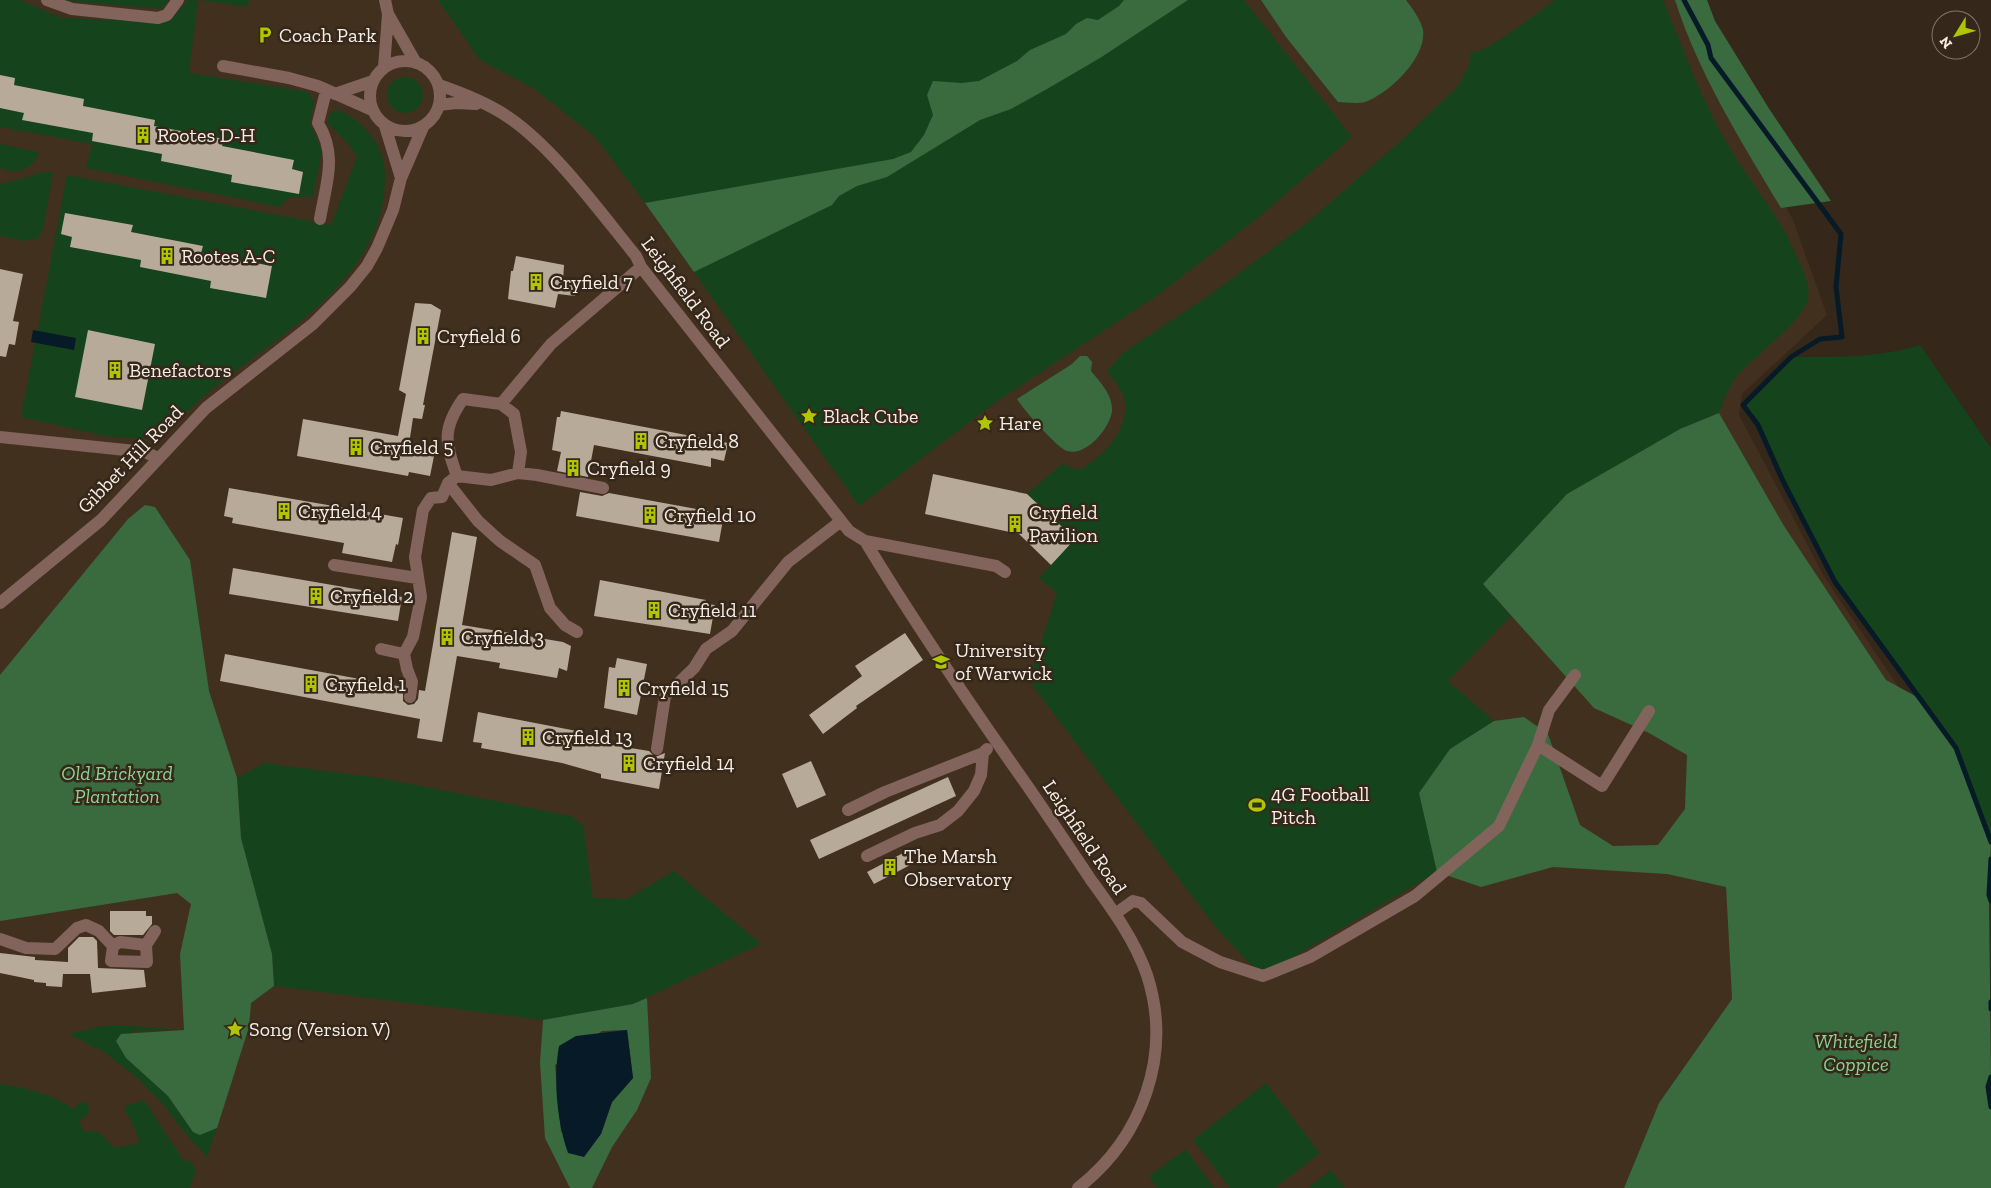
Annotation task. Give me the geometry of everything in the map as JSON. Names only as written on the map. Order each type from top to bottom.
[{"type":"street","points":[[47,0],[72,9],[158,18],[167,14],[178,0]]},
{"type":"street","points":[[384,68],[388,14],[385,0]]},
{"type":"street","points":[[388,14],[416,63]]},
{"type":"street","points":[[372,110],[370,96],[373,81],[384,68],[406,61],[426,68],[439,85],[439,105],[434,118],[423,127],[404,132],[385,126]]},
{"type":"street","points":[[223,66],[289,78],[318,86],[372,110],[385,126],[401,178]]},
{"type":"street","points":[[330,92],[373,81]]},
{"type":"street","name":"Leighfield Road","points":[[439,85],[506,115],[539,142],[630,249],[641,266],[845,526],[865,541],[997,741],[1115,914],[1147,975],[1155,1013],[1155,1056],[1150,1083],[1134,1125],[1110,1160],[1078,1188]]},
{"type":"street","points":[[320,219],[331,156],[329,145],[318,123],[330,92]]},
{"type":"street","name":"Leighfield Road","points":[[439,105],[456,103],[484,104]]},
{"type":"street","name":"Gibbet Hill Road","points":[[2,603],[101,520],[206,408],[314,324],[350,287],[367,266],[377,248],[393,210],[401,178],[423,127]]},
{"type":"street","points":[[501,404],[552,344],[641,266]]},
{"type":"street","points":[[518,473],[521,452],[514,414],[501,404],[463,399],[452,415],[448,428],[447,448],[452,480],[478,521],[500,541],[535,565],[550,608],[565,625],[577,632]]},
{"type":"street","points":[[0,437],[145,452],[158,458]]},
{"type":"street","points":[[452,480],[491,480],[518,473],[603,488]]},
{"type":"street","points":[[410,697],[412,682],[406,669],[404,654],[413,637],[421,598],[415,558],[423,510],[430,498],[442,497],[452,480]]},
{"type":"street","points":[[657,749],[665,696],[694,668],[706,649],[732,631],[788,562],[845,526]]},
{"type":"street","points":[[865,541],[996,566],[1005,572]]},
{"type":"street","points":[[334,565],[417,578]]},
{"type":"street","points":[[381,649],[404,654]]},
{"type":"street","points":[[1115,914],[1133,901],[1141,903],[1182,942],[1220,962],[1263,976],[1310,957],[1415,896],[1500,826],[1538,745],[1549,710],[1575,674]]},
{"type":"street","points":[[1538,745],[1602,786],[1649,711]]},
{"type":"street","points":[[848,810],[885,792],[983,753],[997,741]]},
{"type":"street","points":[[867,856],[915,833],[940,826],[958,811],[974,791],[981,775],[983,753]]},
{"type":"street","points":[[0,939],[26,948],[55,949],[77,928],[86,924],[99,931],[113,946]]},
{"type":"street","points":[[146,945],[120,942],[113,946],[106,963],[147,962],[146,945],[154,931]]},
{"type":"shaded area","name":"University of Warwick","points":[[0,0],[1681,0],[1686,17],[1793,220],[1827,315],[1742,394],[1739,415],[1825,578],[1939,747],[1726,887],[1732,999],[1659,1103],[1624,1188],[0,1188]]},
{"type":"green space","points":[[0,0],[20,0],[61,18],[165,22],[172,18],[188,0],[198,0],[189,73],[309,92],[314,102],[310,123],[322,151],[313,196],[288,198],[279,207],[86,168],[92,144],[0,127]]},
{"type":"green space","points":[[58,0],[168,0],[162,9]]},
{"type":"green space","points":[[198,0],[249,0],[248,7]]},
{"type":"green space","points":[[438,0],[1244,0],[1352,137],[1259,217],[1158,295],[996,402],[859,506],[645,203],[595,137],[535,89],[480,60]]},
{"type":"green space","points":[[1124,0],[1188,0],[1100,58],[1011,109],[980,120],[887,177],[857,186],[839,196],[832,205],[694,272],[645,203],[893,159],[911,152],[924,135],[933,115],[927,95],[933,81],[962,83],[979,81],[1017,61],[1030,50],[1066,34],[1076,24],[1087,18],[1098,20],[1119,6]]},
{"type":"green space","points":[[1261,0],[1406,0],[1420,22],[1423,30],[1423,41],[1413,63],[1385,91],[1365,102],[1338,102],[1286,37]]},
{"type":"green space","points":[[1555,0],[1663,0],[1693,74],[1718,128],[1772,210],[1787,237],[1804,274],[1809,292],[1808,298],[1796,319],[1733,382],[1719,413],[1680,429],[1483,584],[1511,616],[1448,681],[1494,721],[1450,749],[1437,872],[1266,973],[1254,968],[1217,929],[1029,681],[1057,593],[1039,578],[1075,539],[1027,494],[1062,464],[1079,470],[1096,459],[1111,444],[1122,425],[1125,400],[1107,371],[1124,352],[1211,294],[1307,223],[1405,137],[1459,85],[1470,63],[1470,53],[1479,51],[1501,39]]},
{"type":"green space","points":[[1675,0],[1707,0],[1715,21],[1768,107],[1831,201],[1781,208],[1722,107],[1696,55]]},
{"type":"green space","points":[[405,77],[412,78],[418,82],[422,88],[422,102],[418,108],[412,112],[405,113],[398,112],[392,108],[388,102],[387,95],[388,88],[392,82],[398,78]]},
{"type":"green space","points":[[338,109],[357,121],[372,136],[381,154],[385,176],[381,212],[368,245],[348,274],[324,301],[210,391],[159,441],[143,438],[110,437],[21,417],[67,175],[331,225],[357,157],[327,123],[330,114]]},
{"type":"green space","points":[[0,144],[39,152],[37,158],[29,167],[18,171],[6,170],[0,168]]},
{"type":"green space","points":[[39,173],[53,173],[43,229],[38,238],[25,241],[0,236],[0,184]]},
{"type":"green space","points":[[1920,345],[1991,448],[1991,842],[1956,748],[1835,582],[1783,481],[1758,425],[1743,405],[1791,357],[1872,355]]},
{"type":"green space","points":[[1080,356],[1087,356],[1092,362],[1091,371],[1108,394],[1112,411],[1107,425],[1096,440],[1082,450],[1074,452],[1062,448],[1048,436],[1017,399],[1072,364]]},
{"type":"green space","name":"Whitefield Coppice","points":[[1719,413],[1784,526],[1886,680],[1919,698],[1940,723],[1956,748],[1991,842],[1989,895],[1991,1077],[1988,1087],[1991,1107],[1991,1188],[1624,1188],[1659,1103],[1732,999],[1726,887],[1667,874],[1553,867],[1481,887],[1437,872],[1419,793],[1450,749],[1494,721],[1524,717],[1548,734],[1580,825],[1613,846],[1658,845],[1685,809],[1687,755],[1649,733],[1594,708],[1483,584],[1567,494],[1680,429]]},
{"type":"green space","name":"Old Brickyard Plantation","points":[[145,505],[155,507],[190,560],[209,691],[237,778],[241,838],[272,954],[274,986],[251,1003],[249,1027],[217,1128],[200,1135],[193,1132],[168,1096],[126,1058],[116,1041],[121,1034],[184,1030],[180,954],[191,904],[177,893],[0,921],[0,675],[128,519]]},
{"type":"green space","points":[[264,763],[386,779],[571,816],[583,825],[593,898],[627,899],[674,871],[761,944],[633,1004],[543,1020],[274,986],[272,954],[241,838],[237,778]]},
{"type":"green space","points":[[647,998],[651,1078],[637,1110],[612,1147],[592,1188],[570,1188],[545,1138],[540,1062],[543,1020],[633,1004]],"holes":[[[627,1030],[633,1078],[612,1102],[601,1134],[561,1132],[555,1065],[602,1031]]]},
{"type":"green space","points":[[118,1025],[184,1030],[132,1031],[126,1058],[168,1096],[193,1132],[200,1135],[217,1128],[207,1157],[185,1133],[164,1105],[135,1076],[104,1052],[69,1034],[101,1026]]},
{"type":"green space","points":[[1266,1083],[1320,1153],[1275,1188],[1230,1188],[1193,1140]]},
{"type":"green space","points":[[0,1084],[38,1092],[56,1099],[73,1109],[82,1101],[88,1104],[89,1111],[85,1118],[79,1120],[84,1133],[95,1131],[115,1148],[140,1143],[132,1122],[123,1107],[144,1100],[184,1161],[190,1161],[196,1169],[190,1188],[0,1188]]},
{"type":"green space","points":[[1186,1149],[1214,1188],[1157,1188],[1149,1176]]},
{"type":"green space","points":[[1331,1170],[1345,1188],[1308,1188]]},
{"type":"water","points":[[33,330],[76,338],[74,350],[31,342]]},
{"type":"water","points":[[627,1030],[633,1078],[612,1102],[601,1134],[584,1157],[568,1153],[561,1128],[557,1100],[556,1072],[559,1046],[576,1036]]},
{"type":"building","name":"Rootes D-H","points":[[0,75],[15,78],[14,85],[84,99],[83,106],[155,120],[154,126],[224,139],[222,146],[294,160],[292,169],[303,172],[299,194],[231,182],[232,175],[161,161],[162,154],[92,141],[93,133],[22,120],[24,113],[0,108]]},
{"type":"building","name":"Rootes A-C","points":[[65,213],[133,225],[131,232],[203,246],[201,253],[272,266],[266,298],[210,288],[211,281],[140,267],[141,260],[70,247],[72,237],[61,234]]},
{"type":"building","name":"Cryfield 7","points":[[516,256],[564,265],[563,282],[577,284],[575,296],[558,294],[555,308],[508,299],[511,271],[513,271]]},
{"type":"building","points":[[0,269],[23,274],[13,321],[19,322],[15,345],[9,344],[6,357],[0,356]]},
{"type":"building","points":[[415,303],[431,304],[441,310],[422,419],[413,418],[409,444],[435,451],[430,476],[409,472],[408,476],[297,456],[303,419],[398,436],[406,394],[399,390]]},
{"type":"building","name":"Benefactors","points":[[88,330],[155,344],[142,410],[75,397]]},
{"type":"building","name":"Cryfield 8","points":[[561,411],[728,443],[724,461],[711,458],[711,467],[594,445],[588,477],[557,471],[561,452],[552,450],[557,417],[560,417]]},
{"type":"building","name":"Cryfield Pavilion","points":[[933,474],[1027,494],[1075,539],[1051,565],[1019,534],[925,514]]},
{"type":"building","points":[[229,488],[403,518],[398,545],[396,544],[392,562],[342,553],[344,543],[232,523],[233,518],[224,516]]},
{"type":"building","name":"Cryfield 10","points":[[580,492],[602,496],[609,493],[724,514],[719,542],[576,516]]},
{"type":"building","points":[[452,532],[477,537],[462,625],[563,642],[571,646],[567,671],[559,668],[557,678],[499,668],[500,663],[457,656],[442,742],[417,738],[420,719],[220,681],[225,654],[403,687],[403,701],[408,705],[414,704],[418,699],[419,690],[425,691]]},
{"type":"building","name":"Cryfield 2","points":[[233,568],[402,597],[398,621],[229,594]]},
{"type":"building","name":"Cryfield 11","points":[[600,580],[706,600],[706,604],[715,605],[710,634],[594,616]]},
{"type":"building","points":[[905,633],[923,660],[856,706],[857,708],[823,734],[809,715],[862,676],[855,666]]},
{"type":"building","name":"Cryfield 15","points":[[617,658],[647,664],[637,715],[604,708],[609,667],[615,668]]},
{"type":"building","points":[[478,712],[582,732],[581,740],[649,751],[655,757],[665,753],[659,789],[601,778],[601,774],[562,763],[481,748],[482,743],[473,742]]},
{"type":"building","points":[[811,761],[826,795],[797,808],[782,774]]},
{"type":"building","points":[[948,777],[956,796],[819,859],[810,840]]},
{"type":"building","name":"The Marsh Observatory","points":[[907,851],[914,863],[874,884],[867,872]]},
{"type":"building","points":[[110,911],[146,911],[146,916],[152,916],[152,924],[143,935],[114,935],[110,931]]},
{"type":"building","points":[[79,937],[93,937],[97,941],[98,968],[144,970],[146,987],[92,993],[90,974],[63,974],[62,987],[46,986],[46,983],[34,982],[34,980],[0,973],[0,953],[35,957],[35,960],[68,962],[68,948]]},
{"type":"waterway","points":[[1684,0],[1708,45],[1711,58],[1841,234],[1836,287],[1842,337],[1820,339],[1791,357],[1743,405],[1758,425],[1783,481],[1835,582],[1956,748],[1991,842]]},
{"type":"waterway","points":[[1991,859],[1989,895],[1991,901]]},
{"type":"waterway","points":[[1991,1002],[1991,1009]]},
{"type":"waterway","points":[[1991,1077],[1988,1087],[1991,1107]]},
{"type":"place","name":"Coach Park","points":[[265,35]]},
{"type":"place","name":"Rootes D-H","points":[[143,135]]},
{"type":"place","name":"Rootes A-C","points":[[167,256]]},
{"type":"place","name":"Cryfield 7","points":[[536,282]]},
{"type":"place","name":"Cryfield 6","points":[[423,336]]},
{"type":"place","name":"Benefactors","points":[[115,370]]},
{"type":"place","name":"Black Cube","points":[[809,416]]},
{"type":"place","name":"Hare","points":[[985,423]]},
{"type":"place","name":"Cryfield 8","points":[[641,441]]},
{"type":"place","name":"Cryfield 5","points":[[356,447]]},
{"type":"place","name":"Cryfield 9","points":[[573,468]]},
{"type":"place","name":"Cryfield 4","points":[[284,511]]},
{"type":"place","name":"Cryfield 10","points":[[650,515]]},
{"type":"place","name":"Cryfield Pavilion","points":[[1015,524]]},
{"type":"place","name":"Cryfield 2","points":[[316,596]]},
{"type":"place","name":"Cryfield 11","points":[[654,610]]},
{"type":"place","name":"Cryfield 3","points":[[447,637]]},
{"type":"place","name":"University of Warwick","points":[[941,662]]},
{"type":"place","name":"Cryfield 1","points":[[311,684]]},
{"type":"place","name":"Cryfield 15","points":[[624,688]]},
{"type":"place","name":"Cryfield 13","points":[[528,737]]},
{"type":"place","name":"Cryfield 14","points":[[629,763]]},
{"type":"place","name":"4G Football Pitch","points":[[1257,805]]},
{"type":"place","name":"The Marsh Observatory","points":[[890,867]]},
{"type":"place","name":"Song (Version V)","points":[[235,1029]]}]
